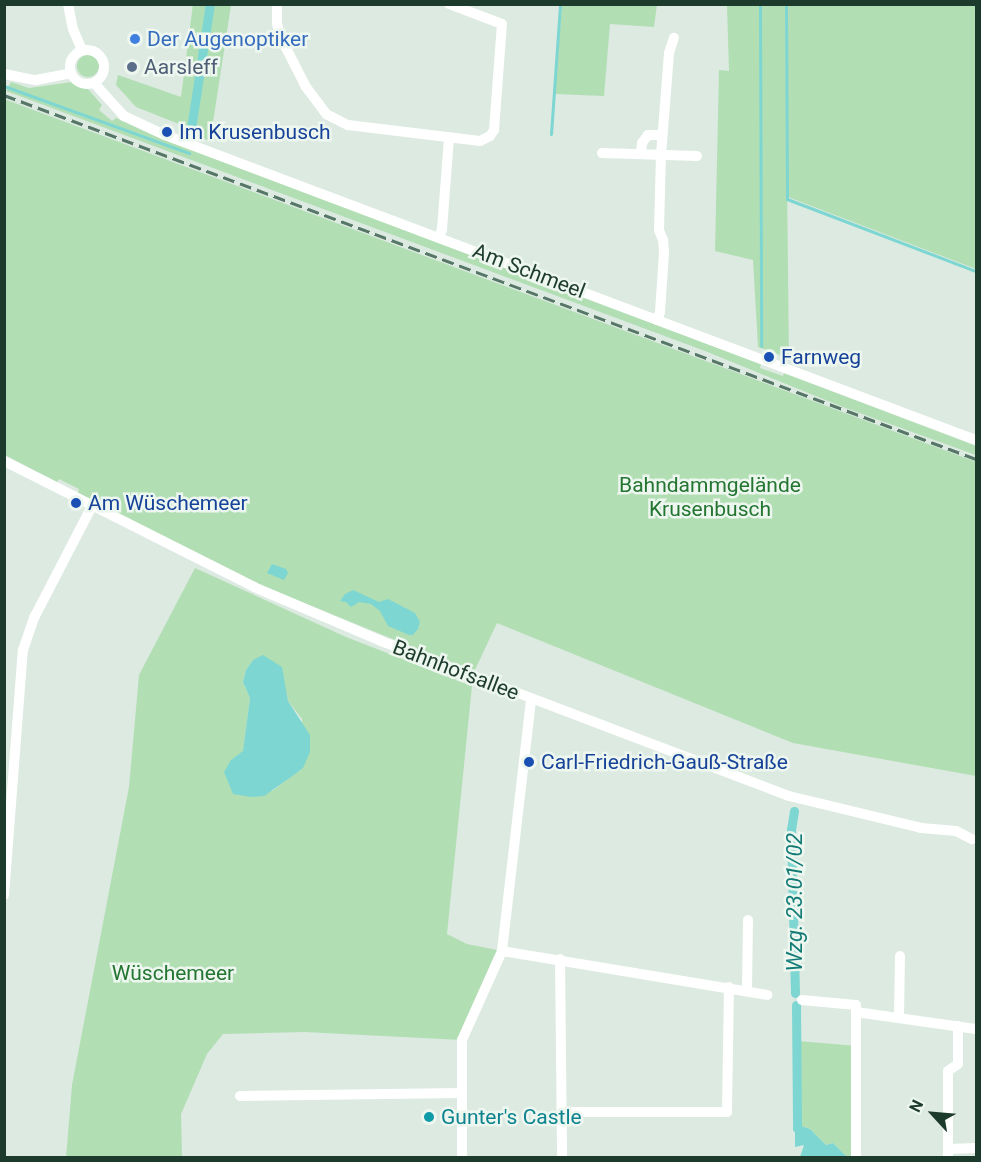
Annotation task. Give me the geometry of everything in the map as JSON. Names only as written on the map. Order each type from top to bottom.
[{"type":"street","points":[[68,4],[73,29],[82,50]]},
{"type":"street","points":[[277,4],[277,24],[281,38],[306,87],[326,114],[348,125],[480,141],[490,136],[494,130],[502,24],[449,4]]},
{"type":"street","points":[[657,320],[660,312],[664,253],[659,230],[662,135],[669,53],[674,38]]},
{"type":"street","points":[[4,74],[36,80],[71,73],[71,61],[82,50]]},
{"type":"street","points":[[82,50],[97,52],[103,60],[104,73],[94,83]]},
{"type":"street","name":"Am Schmeel","points":[[71,73],[78,82],[94,83],[118,111],[133,122],[976,440]]},
{"type":"street","points":[[641,154],[642,143],[648,135],[662,135]]},
{"type":"street","points":[[439,237],[442,229],[449,139]]},
{"type":"street","points":[[602,153],[697,156]]},
{"type":"street","name":"Bahnhofsallee","points":[[4,461],[254,587],[531,699],[789,796],[928,828],[956,831],[974,840]]},
{"type":"street","points":[[4,895],[23,650],[35,616],[92,506]]},
{"type":"street","points":[[462,1158],[462,1040],[502,951],[531,699]]},
{"type":"street","points":[[747,991],[748,920]]},
{"type":"street","points":[[502,951],[767,995]]},
{"type":"street","points":[[899,1017],[900,956]]},
{"type":"street","points":[[560,960],[562,1158]]},
{"type":"street","points":[[562,1112],[727,1112],[729,987]]},
{"type":"street","points":[[802,1000],[856,1005],[856,1158]]},
{"type":"street","points":[[856,1012],[976,1029]]},
{"type":"street","points":[[958,1026],[958,1064],[948,1071],[948,1153],[976,1148]]},
{"type":"street","points":[[240,1096],[462,1093]]},
{"type":"green space","points":[[193,4],[231,5],[210,142],[184,126],[136,107],[116,85],[118,75],[181,97]]},
{"type":"green space","points":[[562,5],[657,5],[654,27],[610,24],[604,96],[555,94]]},
{"type":"green space","points":[[727,5],[785,5],[789,358],[758,347],[753,260],[715,251],[719,70],[729,71]]},
{"type":"green space","points":[[787,5],[976,5],[976,269],[788,197]]},
{"type":"green space","points":[[88,55],[96,58],[99,66],[96,74],[88,77],[80,74],[77,66],[80,58]]},
{"type":"green space","points":[[11,82],[29,88],[72,82],[88,89],[102,105],[99,110],[112,121],[116,118],[157,137],[761,364],[760,368],[783,376],[784,373],[976,446],[976,455],[843,407],[705,351],[6,91]]},
{"type":"green space","name":"Bahndammgelände Krusenbusch","points":[[4,99],[976,462],[976,776],[793,743],[497,623],[474,672],[255,583],[78,493],[79,489],[59,479],[57,482],[5,455]]},
{"type":"green space","name":"Wüschemeer","points":[[195,568],[346,637],[472,686],[447,934],[467,944],[502,951],[462,1040],[304,1032],[223,1034],[207,1054],[181,1114],[182,1157],[66,1158],[72,1085],[129,787],[139,675]],"holes":[[[253,660],[285,686],[288,701],[302,719],[303,768],[272,791],[231,760],[243,752],[250,698],[243,682],[246,670]]]},
{"type":"green space","points":[[798,1041],[857,1046],[852,1157],[847,1157],[833,1143],[826,1145],[810,1129],[795,1124]]},
{"type":"water","points":[[272,564],[286,569],[288,573],[284,580],[267,573]]},
{"type":"water","points":[[353,590],[379,602],[388,599],[415,613],[420,622],[418,629],[413,635],[409,635],[388,626],[380,611],[371,604],[359,602],[351,607],[346,602],[340,601],[345,594]]},
{"type":"water","points":[[263,655],[282,667],[288,701],[310,735],[310,752],[303,768],[294,775],[264,796],[251,797],[233,794],[224,772],[231,760],[243,751],[250,698],[243,682],[246,670],[253,660]]},
{"type":"water","points":[[795,1124],[810,1129],[826,1145],[833,1143],[847,1157],[800,1157],[804,1145],[795,1147]]},
{"type":"waterway","points":[[191,129],[210,4]]},
{"type":"waterway","points":[[551,134],[560,4]]},
{"type":"waterway","points":[[760,4],[761,346]]},
{"type":"waterway","points":[[786,4],[787,199],[976,271]]},
{"type":"waterway","points":[[4,86],[189,153]]},
{"type":"waterway","name":"Wzg. 23.01/02","points":[[794,811],[791,829],[795,993]]},
{"type":"waterway","name":"Wzg. 23.01/02","points":[[796,1005],[797,1128],[802,1132]]},
{"type":"railway","points":[[4,95],[976,459]]},
{"type":"place","name":"Der Augenoptiker","points":[[135,39]]},
{"type":"place","name":"Aarsleff","points":[[132,67]]},
{"type":"place","name":"Im Krusenbusch","points":[[167,132]]},
{"type":"place","name":"Farnweg","points":[[769,357]]},
{"type":"place","name":"Am Wüschemeer","points":[[76,503]]},
{"type":"place","name":"Carl-Friedrich-Gauß-Straße","points":[[529,762]]},
{"type":"place","name":"Gunter's Castle","points":[[429,1117]]}]
